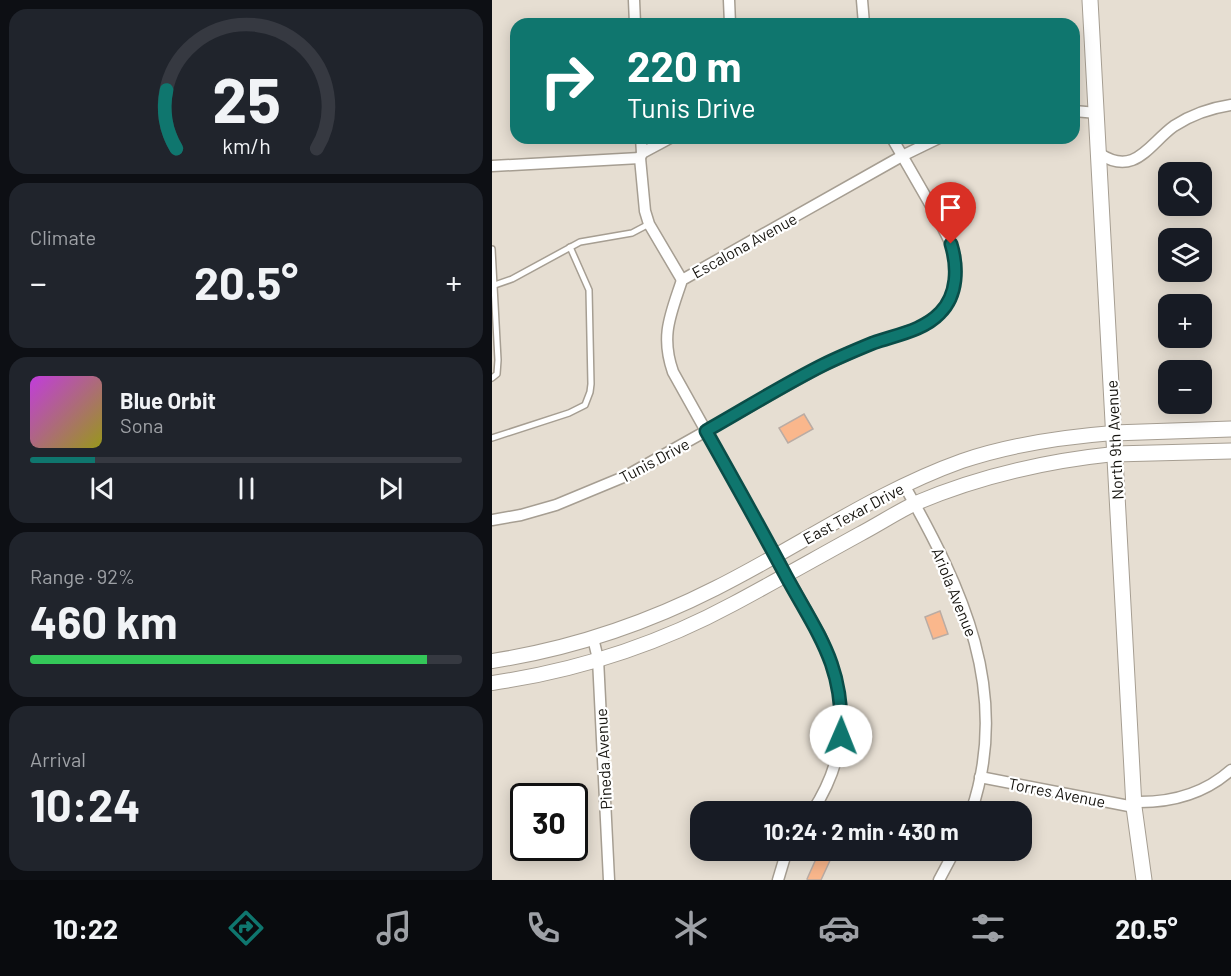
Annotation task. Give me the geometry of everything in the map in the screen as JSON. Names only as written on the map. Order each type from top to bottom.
[{"type":"main road","name":"North 9th Avenue","points":[[1090,0],[1134,804],[1144,880]]},
{"type":"main road","name":"East Texar Drive","points":[[1113,433],[1231,429]]},
{"type":"main road","name":"East Texar Drive","points":[[1114,454],[1231,451]]},
{"type":"street","points":[[634,0],[635,18]]},
{"type":"street","points":[[729,0],[730,18]]},
{"type":"street","points":[[862,0],[864,18]]},
{"type":"street","points":[[1100,154],[1114,161],[1133,160],[1142,156],[1160,137],[1175,126],[1210,109],[1231,105]]},
{"type":"street","points":[[1080,111],[1097,112]]},
{"type":"street","points":[[641,144],[645,212],[649,224],[682,280]]},
{"type":"street","points":[[492,166],[641,156],[660,144]]},
{"type":"street","name":"Tunis Drive","points":[[492,520],[521,515],[589,492],[626,476],[820,367],[864,347],[920,327],[939,314],[947,304],[955,281],[955,256],[951,244],[895,144]]},
{"type":"street","name":"Escalona Avenue","points":[[818,801],[830,779],[841,736],[841,700],[837,680],[821,636],[674,372],[667,349],[667,327],[682,280],[927,144]]},
{"type":"street","name":"East Texar Drive","points":[[492,661],[593,638],[673,609],[718,588],[904,485],[963,461],[1008,448],[1063,437],[1113,433]]},
{"type":"street","name":"East Texar Drive","points":[[492,683],[556,671],[598,659],[650,642],[691,625],[915,504],[999,474],[1040,464],[1114,454]]},
{"type":"street","name":"Ariola Avenue","points":[[904,485],[955,583],[977,647],[986,711],[980,777],[974,801]]},
{"type":"street","name":"Pineda Avenue","points":[[593,638],[598,659],[609,880]]},
{"type":"street","name":"Torres Avenue","points":[[980,777],[1134,804],[1189,795],[1207,787],[1231,770]]},
{"type":"street","points":[[778,880],[784,861]]},
{"type":"street","points":[[939,880],[949,861]]},
{"type":"lane","points":[[493,286],[512,279],[580,242],[632,233],[649,224]]},
{"type":"lane","points":[[492,438],[581,408],[587,401],[590,392],[589,290],[570,247]]},
{"type":"lane","points":[[492,249],[498,360],[497,374],[492,378]]},
{"type":"building","points":[[804,414],[813,429],[788,443],[779,428]]},
{"type":"building","points":[[940,611],[948,634],[933,639],[925,617]]},
{"type":"building","points":[[815,861],[830,861],[821,880],[807,879]]},
{"type":"route","points":[[841,736],[841,700],[830,657],[821,636],[706,431],[820,367],[930,321],[947,304],[953,291],[956,268],[951,244]]}]
